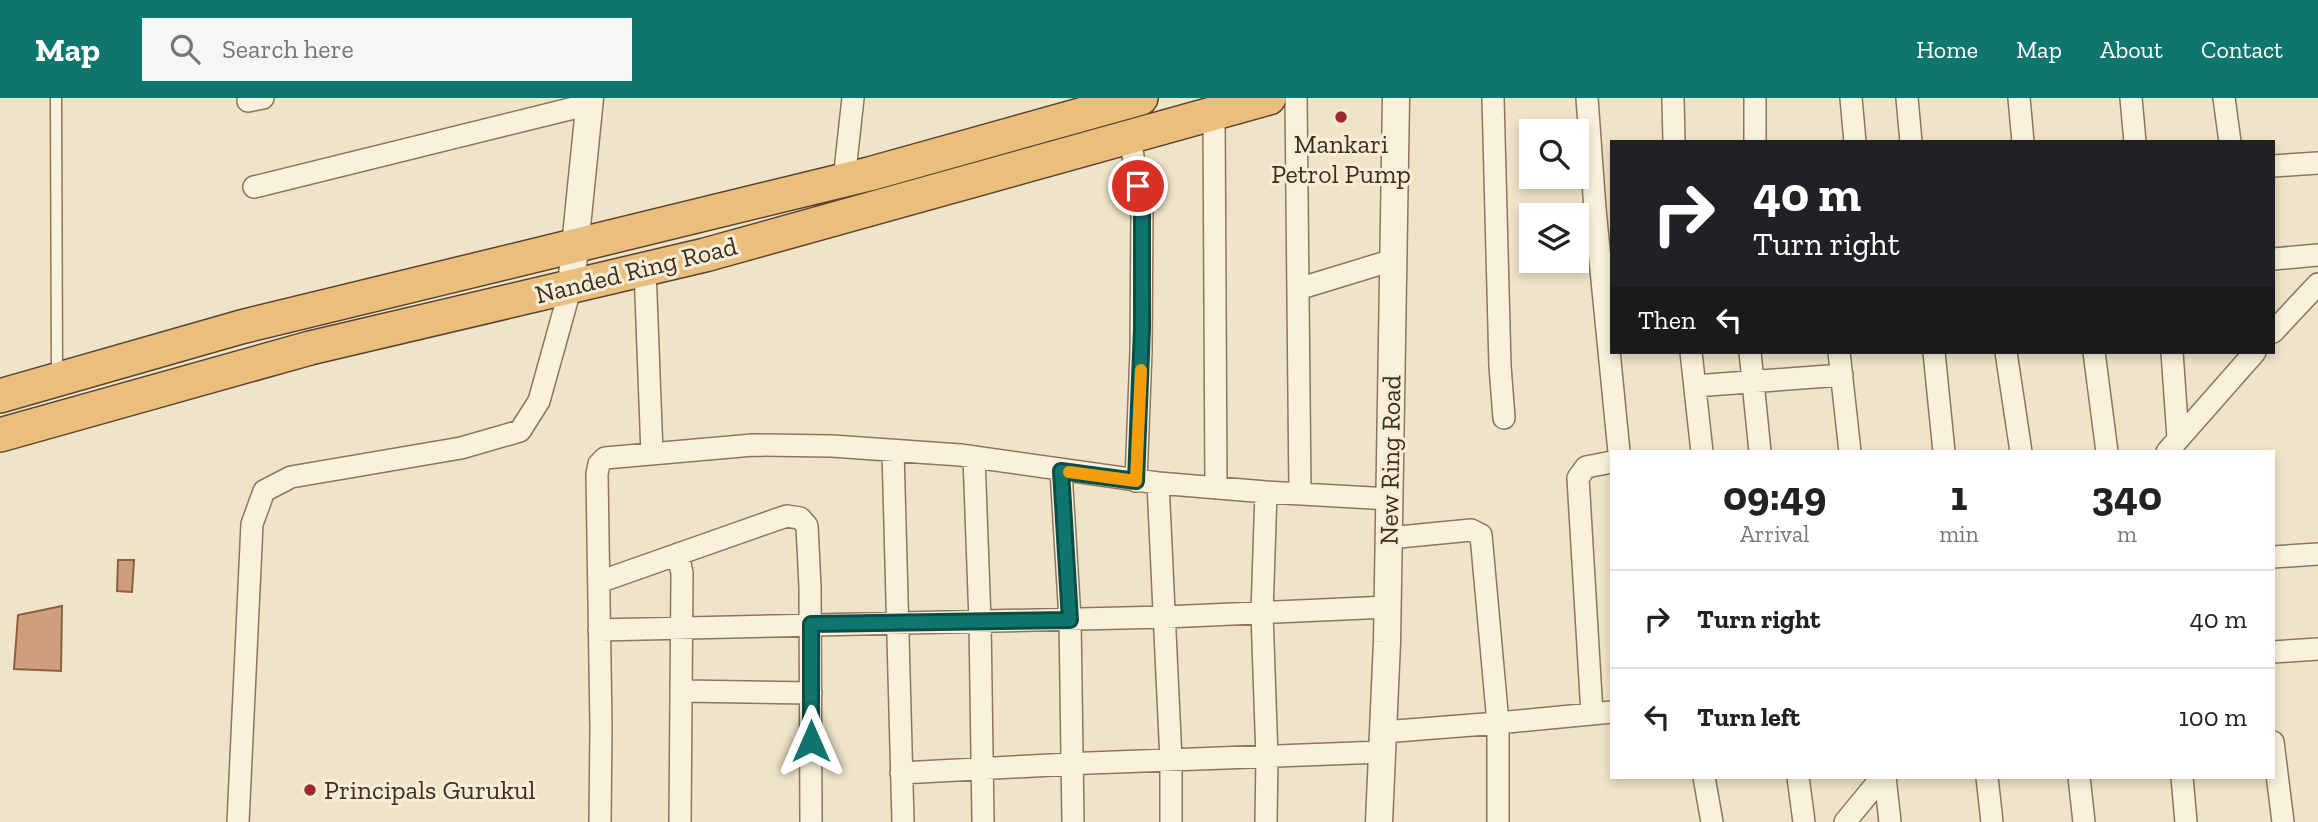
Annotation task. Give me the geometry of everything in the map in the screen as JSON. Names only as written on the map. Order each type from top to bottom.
[{"type":"highway","points":[[0,396],[241,327],[844,180],[1141,98]]},
{"type":"highway","name":"Nanded Ring Road","points":[[0,435],[310,348],[705,255],[1269,98]]},
{"type":"street","points":[[844,180],[853,98]]},
{"type":"street","points":[[1296,98],[1300,494]]},
{"type":"street","name":"New Ring Road","points":[[1379,822],[1388,607],[1396,98]]},
{"type":"street","points":[[1493,98],[1500,366],[1504,418]]},
{"type":"street","points":[[1587,98],[1604,209],[1610,299]]},
{"type":"street","points":[[1673,98],[1674,140]]},
{"type":"street","points":[[1755,98],[1755,140]]},
{"type":"street","points":[[1851,98],[1856,140]]},
{"type":"street","points":[[1907,98],[1911,140]]},
{"type":"street","points":[[2019,98],[2023,140]]},
{"type":"street","points":[[2131,98],[2135,140]]},
{"type":"street","points":[[2224,98],[2230,140]]},
{"type":"street","points":[[238,822],[252,524],[264,491],[291,477],[461,448],[520,431],[540,401],[571,286],[590,101],[254,187]]},
{"type":"street","points":[[1214,114],[1216,488]]},
{"type":"street","points":[[1130,138],[1142,210],[1141,351],[1136,481]]},
{"type":"street","points":[[2275,166],[2318,163]]},
{"type":"street","points":[[2275,259],[2318,255]]},
{"type":"street","points":[[1298,289],[1393,260]]},
{"type":"street","points":[[645,269],[652,454]]},
{"type":"street","points":[[2275,330],[2318,284]]},
{"type":"street","points":[[1614,354],[1619,450]]},
{"type":"street","points":[[1691,354],[1702,450]]},
{"type":"street","points":[[1750,354],[1760,450]]},
{"type":"street","points":[[1839,354],[1850,450]]},
{"type":"street","points":[[1934,354],[1944,450]]},
{"type":"street","points":[[2006,354],[2021,450]]},
{"type":"street","points":[[2094,354],[2107,450]]},
{"type":"street","points":[[2172,354],[2173,445]]},
{"type":"street","points":[[2173,445],[2253,354]]},
{"type":"street","points":[[1695,386],[1842,374]]},
{"type":"street","points":[[600,822],[597,474],[599,464],[605,458],[753,445],[832,446],[974,457],[1136,481],[1390,499]]},
{"type":"street","points":[[893,451],[903,822]]},
{"type":"street","points":[[974,457],[983,822]]},
{"type":"street","points":[[901,773],[1073,763],[1267,758],[1498,723],[1602,713],[1578,478],[1586,467],[1610,462]]},
{"type":"street","points":[[1061,471],[1070,620],[1073,822]]},
{"type":"street","points":[[1158,483],[1171,760],[1171,822]]},
{"type":"street","points":[[1266,492],[1262,613],[1267,758],[1266,822]]},
{"type":"street","points":[[599,582],[787,516],[800,518],[807,526],[811,624],[811,822]]},
{"type":"street","points":[[1389,538],[1471,530],[1481,535],[1498,723],[1498,822]]},
{"type":"street","points":[[678,554],[682,573],[680,822]]},
{"type":"street","points":[[2275,557],[2318,554]]},
{"type":"street","points":[[600,630],[1070,620],[1388,607]]},
{"type":"street","points":[[2275,652],[2318,649]]},
{"type":"street","points":[[681,691],[811,693]]},
{"type":"street","points":[[2275,758],[2283,822]]},
{"type":"street","points":[[1704,779],[1712,822]]},
{"type":"street","points":[[1798,779],[1804,822]]},
{"type":"street","points":[[1845,822],[1881,779]]},
{"type":"street","points":[[1883,779],[1890,822]]},
{"type":"street","points":[[1987,779],[1992,822]]},
{"type":"street","points":[[2079,779],[2084,822]]},
{"type":"street","points":[[2182,779],[2186,822]]},
{"type":"lane","points":[[56,98],[57,379]]},
{"type":"building","points":[[118,560],[134,560],[132,592],[117,591]]},
{"type":"building","points":[[62,606],[61,671],[14,669],[18,615]]},
{"type":"slow traffic","points":[[1069,472],[1136,481],[1141,370]]},
{"type":"place","name":"Mankari Petrol Pump","points":[[1341,117]]},
{"type":"place","name":"Principals Gurukul","points":[[310,790]]},
{"type":"route","points":[[811,741],[811,624],[1070,620],[1061,471],[1136,481],[1142,328],[1142,210],[1138,186]]}]
